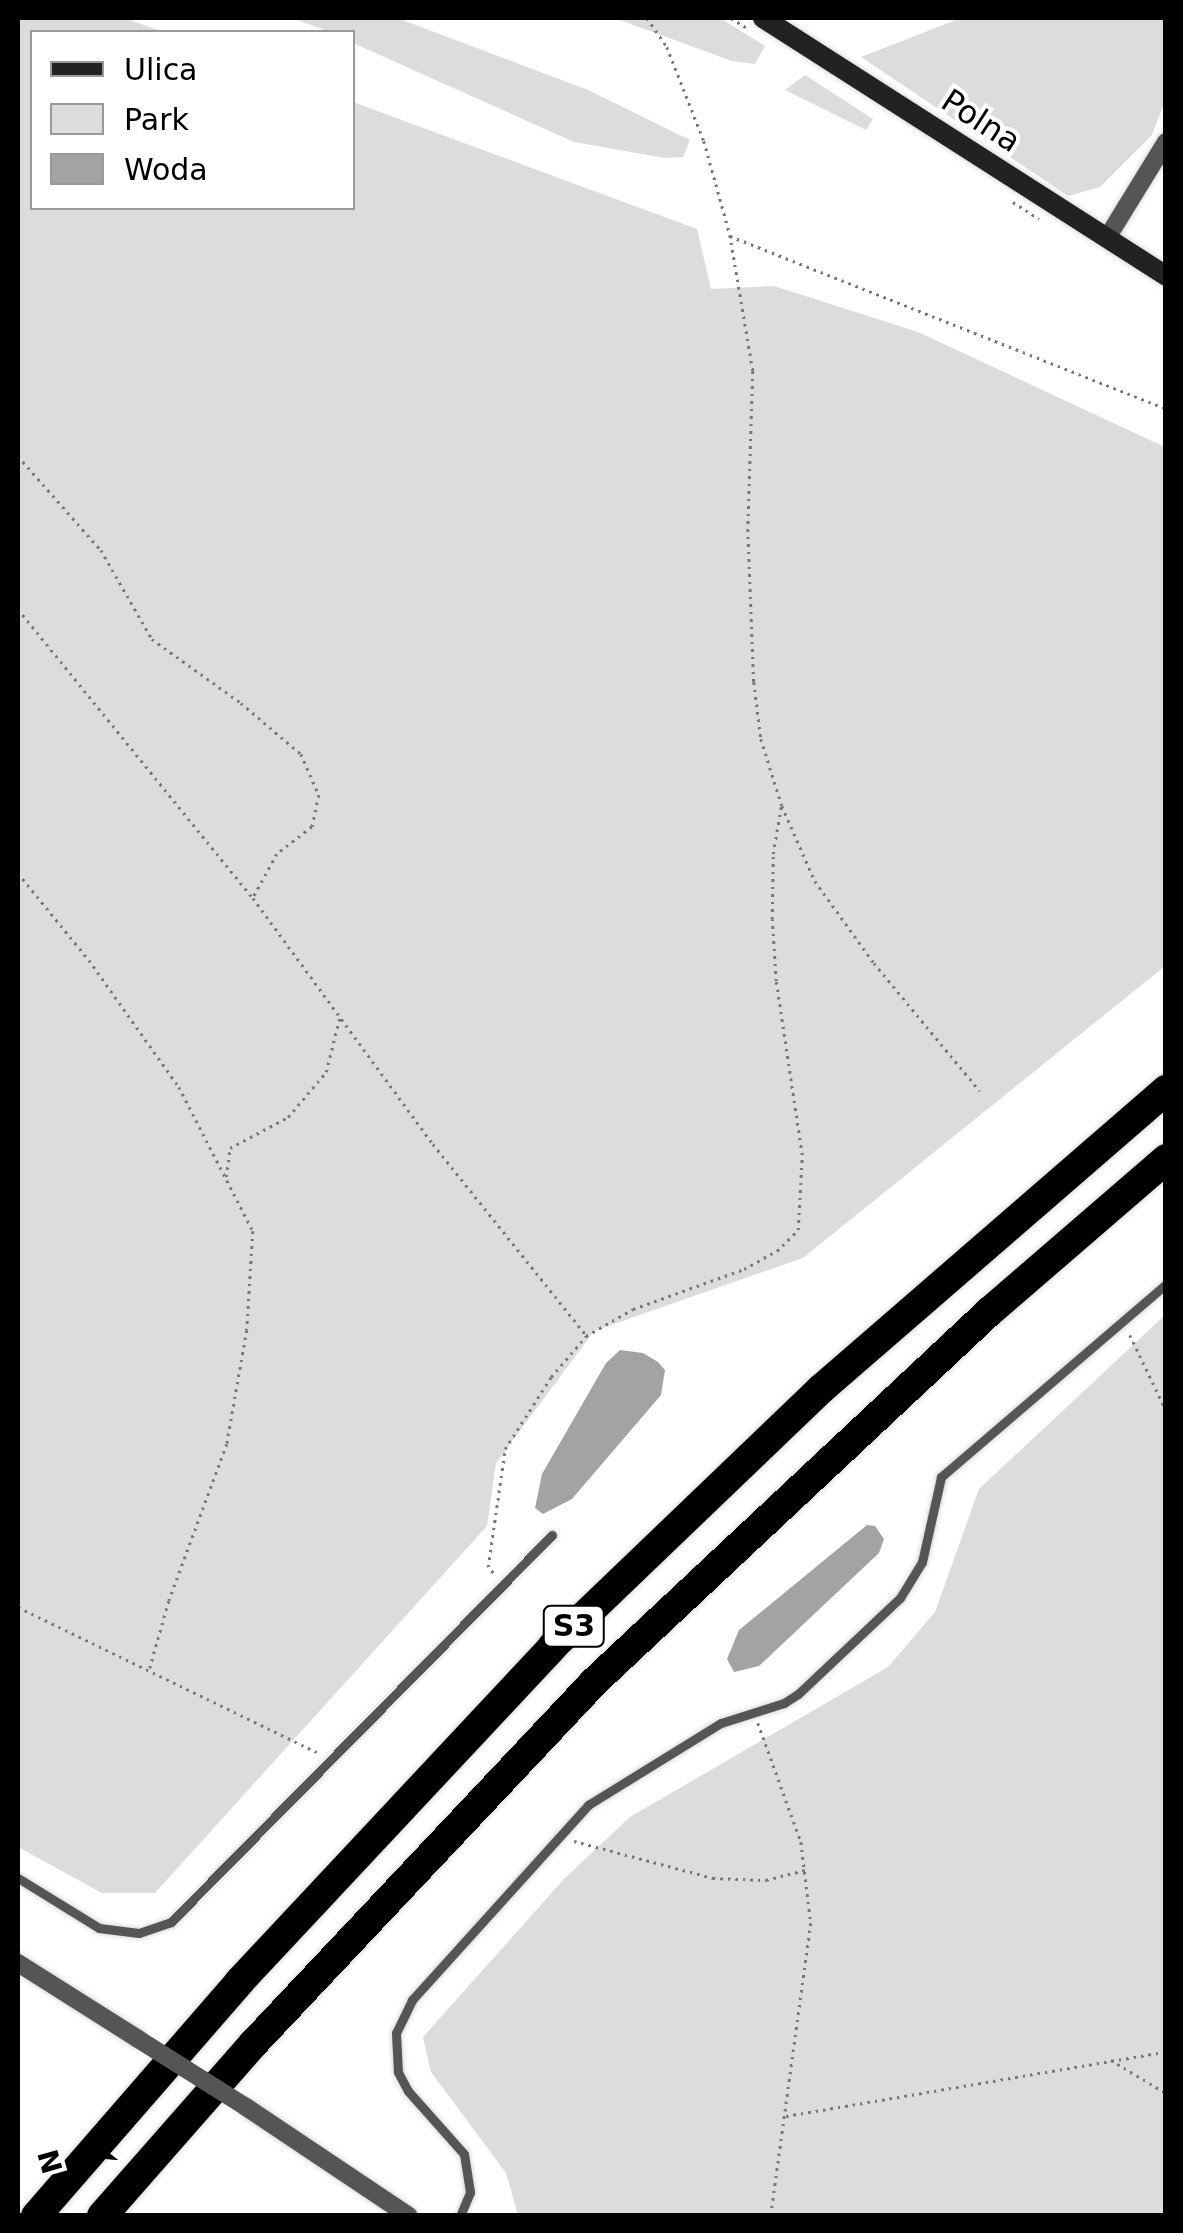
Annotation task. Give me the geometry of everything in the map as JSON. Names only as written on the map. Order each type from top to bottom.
[{"type":"highway","name":"S3","points":[[36,2216],[240,1981],[553,1646],[822,1389],[1166,1090]]},
{"type":"highway","name":"S3","points":[[102,2216],[254,2043],[593,1683],[989,1312],[1166,1159]]},
{"type":"street","name":"Polna","points":[[764,18],[1166,276]]},
{"type":"street","points":[[1107,238],[1166,142]]},
{"type":"street","points":[[18,1964],[246,2107],[409,2216]]},
{"type":"lane","points":[[460,2216],[470,2192],[464,2154],[408,2091],[396,2062],[396,2033],[412,2000],[588,1805],[720,1723],[798,1694],[900,1598],[922,1562],[941,1477],[1166,1284]]},
{"type":"lane","points":[[18,1878],[100,1928],[120,1933],[156,1929],[184,1914],[552,1535]]},
{"type":"path","points":[[647,18],[667,47],[687,95],[730,235],[753,371],[748,529],[754,682],[762,739],[782,806],[815,881],[874,963],[980,1090]]},
{"type":"path","points":[[730,235],[1166,409]]},
{"type":"path","points":[[18,456],[102,550],[152,639],[241,702],[301,754],[319,796],[312,827],[277,854],[253,898]]},
{"type":"path","points":[[18,609],[253,898],[433,1144],[586,1336]]},
{"type":"path","points":[[503,1586],[488,1566],[505,1449],[532,1402],[586,1336],[633,1309],[744,1269],[778,1250],[798,1230],[802,1155],[776,981],[772,919],[772,854],[782,806]]},
{"type":"path","points":[[18,873],[89,960],[180,1088],[253,1230],[247,1330],[228,1444],[170,1601],[150,1671]]},
{"type":"path","points":[[226,1180],[230,1148],[288,1117],[326,1072],[340,1014]]},
{"type":"path","points":[[1123,1320],[1166,1410]]},
{"type":"path","points":[[18,1606],[333,1760]]},
{"type":"path","points":[[754,1713],[790,1805],[806,1869],[810,1944],[771,2216]]},
{"type":"path","points":[[556,1838],[713,1878],[766,1880],[806,1869]]},
{"type":"path","points":[[784,2116],[1109,2058],[1166,2052]]},
{"type":"path","points":[[1109,2058],[1166,2093]]},
{"type":"green space","points":[[18,18],[124,18],[158,30],[30,30],[30,210],[355,210],[355,103],[697,229],[711,289],[774,286],[918,332],[1165,447],[1165,966],[803,1258],[594,1331],[496,1463],[487,1526],[155,1893],[102,1893],[18,1847]]},
{"type":"green space","points":[[292,18],[397,18],[588,90],[690,140],[683,157],[665,158],[574,142],[355,44],[355,30],[325,30]]},
{"type":"green space","points":[[614,18],[720,18],[765,46],[755,64],[732,61]]},
{"type":"green space","points":[[961,18],[1165,18],[1165,101],[1152,135],[1100,187],[1068,196],[861,57]]},
{"type":"green space","points":[[805,75],[873,119],[866,130],[785,90]]},
{"type":"green space","points":[[1165,1315],[1165,2215],[518,2215],[506,2173],[431,2072],[423,2037],[564,1879],[630,1817],[888,1667],[935,1612],[979,1489]]},
{"type":"water","points":[[620,1350],[643,1353],[658,1362],[665,1370],[661,1395],[572,1499],[543,1514],[535,1508],[542,1474],[606,1363]]},
{"type":"water","points":[[867,1525],[875,1526],[884,1539],[879,1553],[759,1666],[734,1672],[727,1659],[739,1630]]}]
